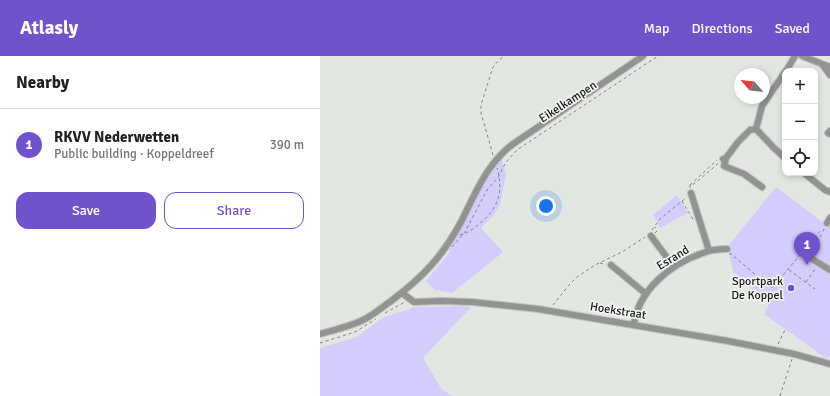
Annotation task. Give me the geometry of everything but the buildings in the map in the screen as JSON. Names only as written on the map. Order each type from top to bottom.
[{"type":"street","name":"Eikelkampen","points":[[320,334],[360,321],[402,293],[427,271],[440,257],[453,236],[485,175],[504,151],[643,56]]},
{"type":"street","points":[[788,68],[795,56]]},
{"type":"street","points":[[802,56],[830,67]]},
{"type":"street","points":[[822,64],[830,75]]},
{"type":"street","points":[[756,129],[762,106],[782,76]]},
{"type":"street","points":[[756,129],[782,155]]},
{"type":"street","points":[[756,129],[750,130],[723,159],[724,166],[744,174],[762,187]]},
{"type":"street","points":[[830,131],[828,133],[830,134]]},
{"type":"street","points":[[808,176],[825,190],[830,192]]},
{"type":"street","points":[[691,193],[708,251]]},
{"type":"street","points":[[650,234],[674,267]]},
{"type":"street","name":"Esrand","points":[[634,324],[636,310],[646,294],[656,282],[674,267],[708,251],[727,249]]},
{"type":"street","points":[[809,257],[830,270]]},
{"type":"street","points":[[611,265],[646,294]]},
{"type":"street","name":"Hoekstraat","points":[[402,293],[414,302],[472,302],[549,311],[634,324],[775,350],[830,364]]},
{"type":"path","points":[[495,162],[481,113],[481,105],[493,67],[504,56]]},
{"type":"path","name":"Eikelkampen","points":[[499,176],[506,162],[517,150],[658,56]]},
{"type":"path","points":[[690,185],[694,184],[723,159]]},
{"type":"path","points":[[690,185],[723,159]]},
{"type":"path","name":"Eikelkampen","points":[[463,235],[481,223],[494,210],[499,194],[499,176],[495,162]]},
{"type":"path","points":[[549,311],[562,293],[578,277],[595,265],[622,252],[650,234],[660,219],[691,193],[690,185]]},
{"type":"path","points":[[682,200],[696,225]]},
{"type":"path","points":[[809,257],[829,220]]},
{"type":"path","points":[[727,249],[729,254],[731,254],[770,287],[773,287],[821,230]]},
{"type":"path","points":[[806,282],[819,264]]},
{"type":"path","points":[[788,270],[815,289]]},
{"type":"path","points":[[775,350],[786,328]]},
{"type":"path","points":[[780,396],[794,354]]},
{"type":"shaded area","points":[[501,157],[506,174],[500,205],[493,216],[481,228],[503,252],[452,293],[435,290],[426,281],[450,252],[448,248],[489,173]]},
{"type":"shaded area","name":"Sportpark De Koppel","points":[[776,187],[825,224],[830,226],[830,355],[827,359],[764,314],[769,305],[733,272],[728,246]]},
{"type":"shaded area","points":[[677,195],[688,213],[660,228],[653,215]]},
{"type":"shaded area","points":[[415,307],[471,307],[423,358],[442,390],[453,396],[320,396],[320,348],[357,337],[382,318]]},
{"type":"place","name":"RKVV Nederwetten","points":[[807,265]]},
{"type":"place","name":"Sportpark De Koppel","points":[[791,288]]}]
